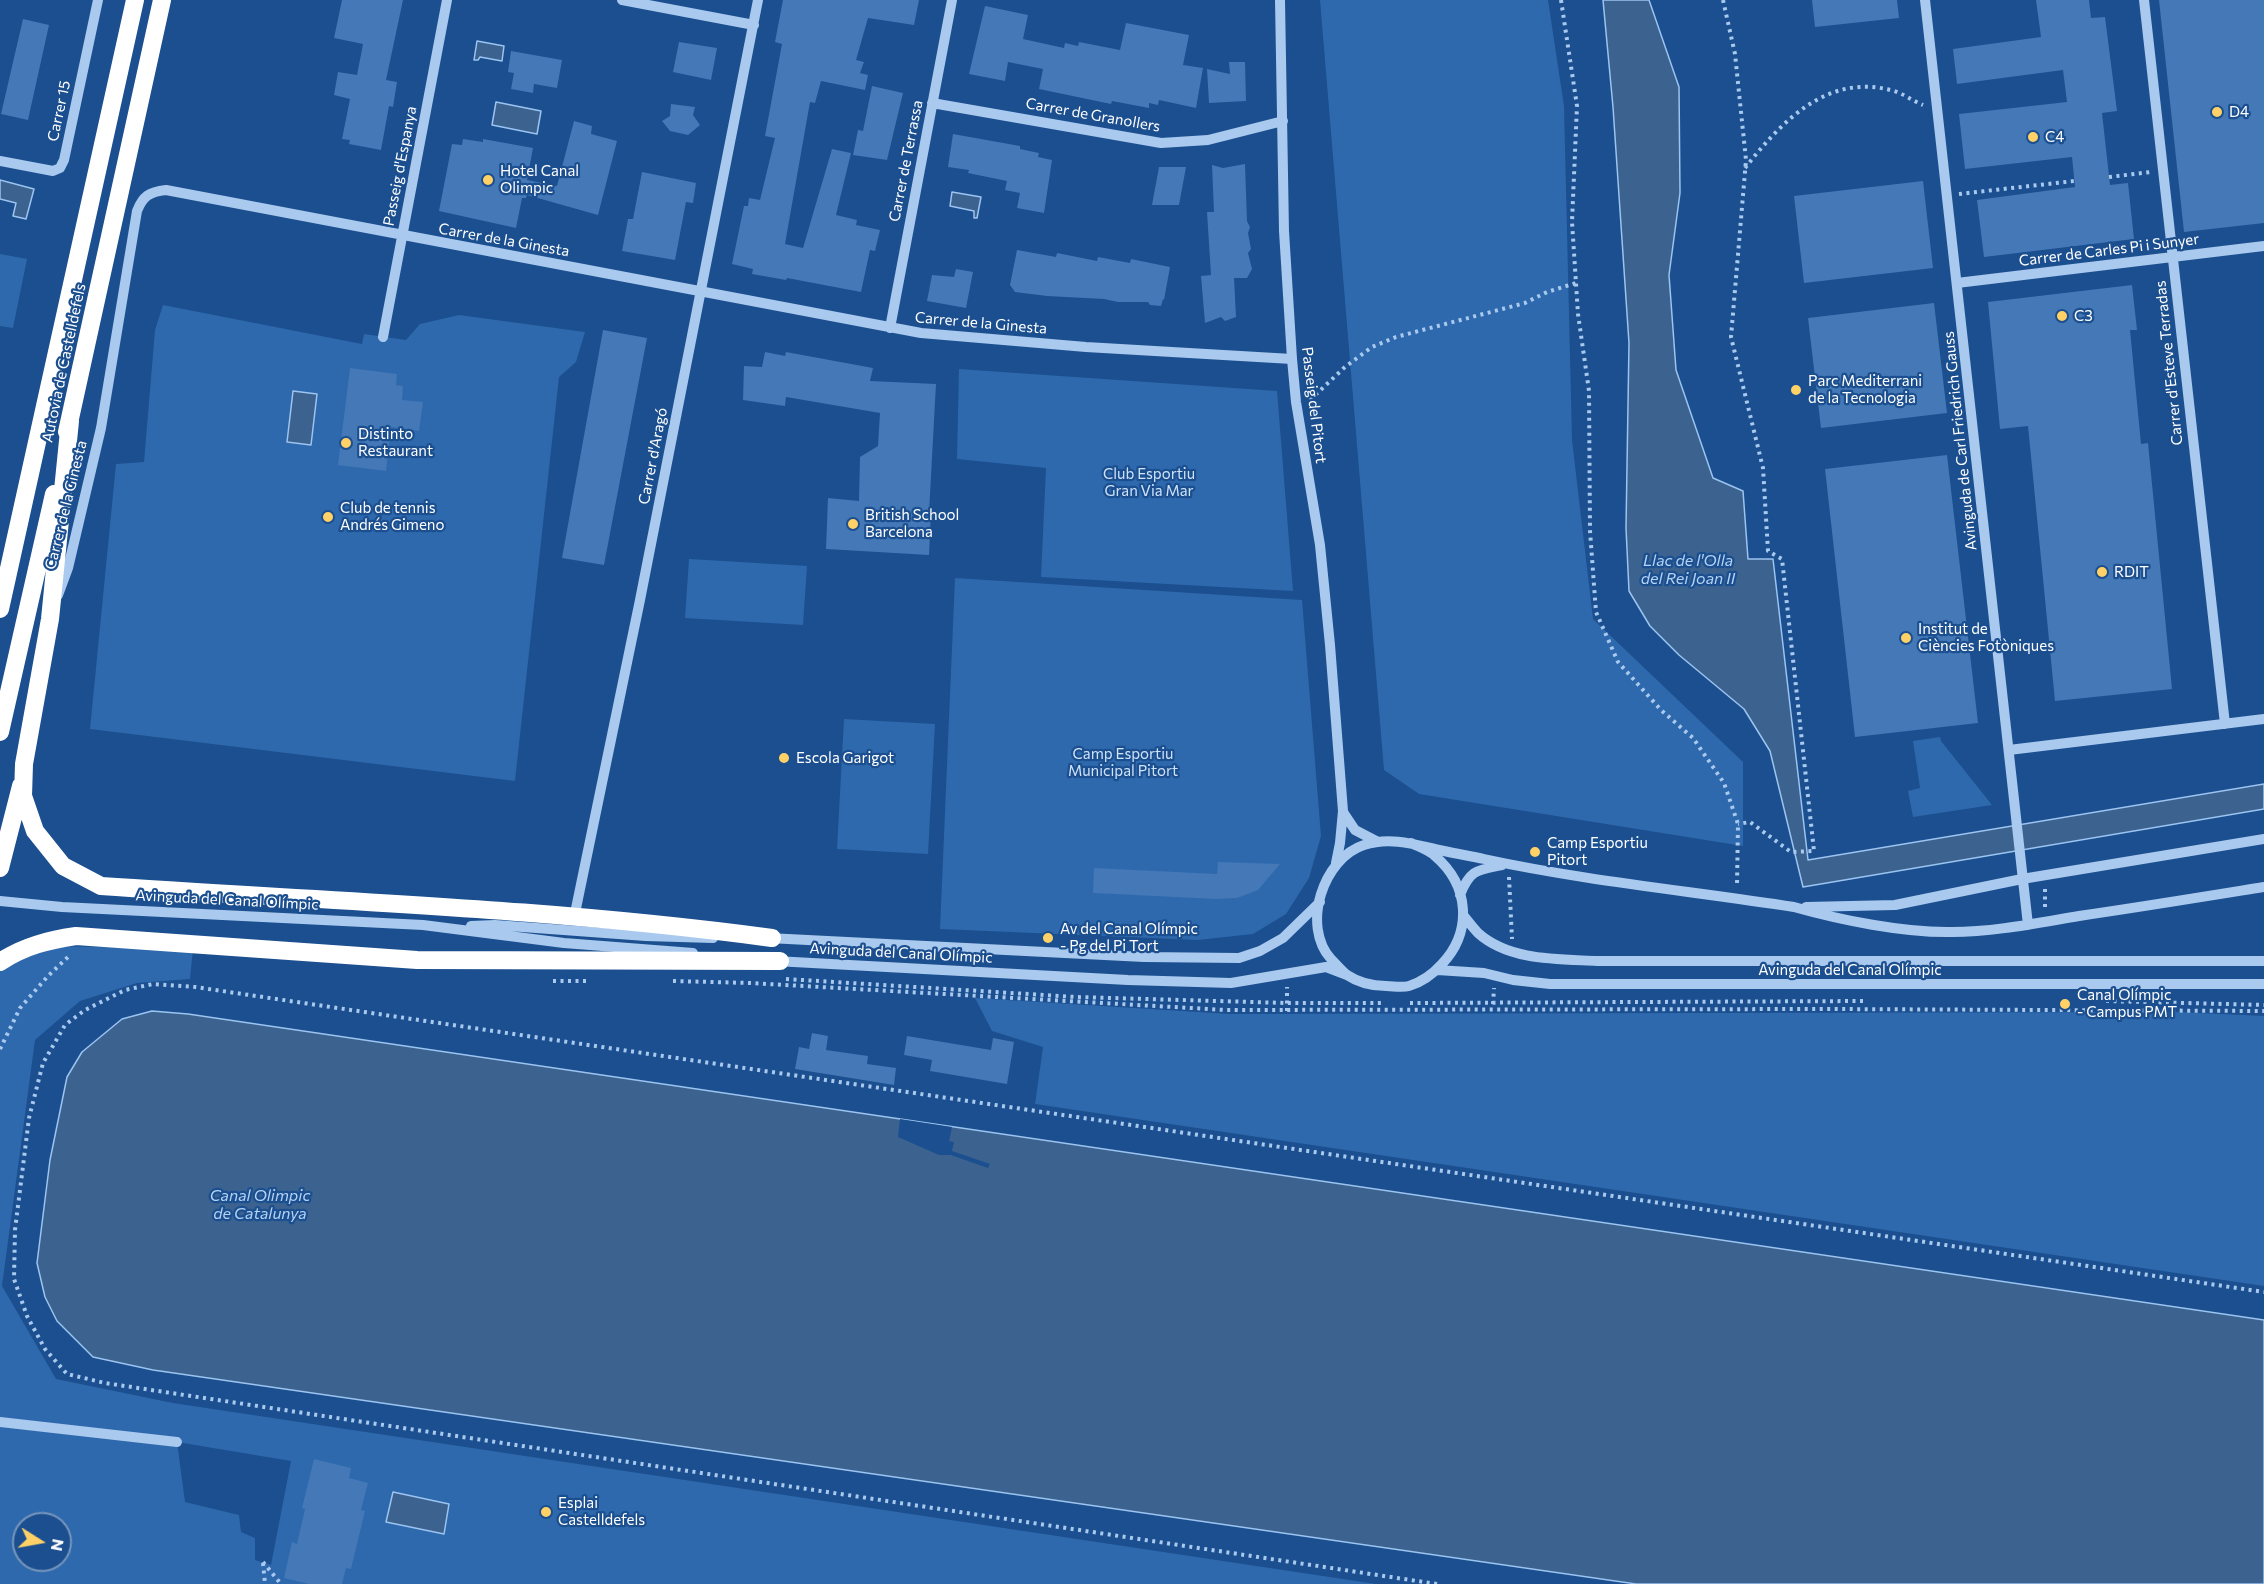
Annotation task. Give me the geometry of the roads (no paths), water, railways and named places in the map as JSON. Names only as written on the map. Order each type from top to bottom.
[{"type":"highway","name":"Autovia de Castelldefels","points":[[0,608],[135,0]]},
{"type":"highway","name":"Autovia de Castelldefels","points":[[0,732],[162,0]]},
{"type":"highway","points":[[70,421],[50,619],[24,764],[23,796],[35,831],[63,866],[101,886],[497,910],[687,927],[772,938]]},
{"type":"highway","points":[[0,868],[24,776]]},
{"type":"highway","points":[[0,962],[14,952],[48,940],[76,936],[417,960],[782,970]]},
{"type":"street","name":"Carrer 15","points":[[0,161],[53,171],[60,168],[64,160],[98,0]]},
{"type":"street","name":"Passeig d'Espanya","points":[[382,337],[447,0]]},
{"type":"street","points":[[622,0],[753,25]]},
{"type":"street","name":"Carrer d'Aragó","points":[[574,918],[758,0]]},
{"type":"street","name":"Carrer de Terrassa","points":[[890,328],[952,0]]},
{"type":"street","name":"Passeig del Pitort","points":[[1280,0],[1284,231],[1292,359],[1296,402],[1320,545],[1343,811],[1335,866]]},
{"type":"street","name":"Avinguda de Carl Friedrich Gauss","points":[[1925,0],[2028,925]]},
{"type":"street","name":"Carrer d'Esteve Terradas","points":[[2144,0],[2225,724]]},
{"type":"street","name":"Carrer de Granollers","points":[[932,103],[1161,143],[1208,140],[1283,121]]},
{"type":"street","name":"Carrer de la Ginesta","points":[[50,619],[68,568],[98,440],[120,324],[137,211],[143,198],[153,191],[165,190],[921,333],[1074,346],[1292,359]]},
{"type":"street","name":"Carrer de Carles Pi i Sunyer","points":[[1957,283],[2264,246]]},
{"type":"street","points":[[2009,750],[2264,719]]},
{"type":"street","points":[[1343,811],[1355,830],[1378,842]]},
{"type":"street","points":[[1794,907],[1895,905],[2022,879],[2264,839]]},
{"type":"street","points":[[1412,843],[1433,854],[1448,868],[1457,884],[1463,923],[1453,952],[1431,976],[1408,986],[1371,986],[1347,975],[1329,956],[1317,924],[1325,883],[1335,866],[1345,855],[1362,845],[1386,840],[1412,843],[1506,864],[1737,898],[1794,907],[1827,916],[1940,932],[1972,932],[2028,925],[2264,887]]},
{"type":"street","points":[[1460,895],[1465,882],[1473,873],[1506,864]]},
{"type":"street","name":"Avinguda del Canal Olímpic","points":[[0,901],[62,907],[453,927],[495,925],[690,938],[772,938],[1144,957],[1239,957],[1260,951],[1283,938],[1320,902]]},
{"type":"street","name":"Avinguda del Canal Olímpic","points":[[1463,915],[1478,933],[1493,944],[1509,950],[1535,957],[1597,961],[2264,961]]},
{"type":"street","name":"Avinguda del Canal Olímpic","points":[[453,927],[496,935],[782,970],[1231,983],[1326,967],[1347,975]]},
{"type":"street","name":"Avinguda del Canal Olímpic","points":[[1437,970],[1484,973],[1513,980],[1550,984],[2264,984]]},
{"type":"street","points":[[0,1422],[177,1442]]},
{"type":"water","name":"Llac de l'Olla del Rei Joan II","points":[[1603,0],[1649,0],[1679,87],[1680,193],[1669,275],[1676,370],[1713,478],[1743,491],[1748,559],[1773,559],[1808,860],[2264,784],[2264,809],[1803,887],[1770,751],[1744,709],[1679,655],[1650,626],[1629,591],[1626,528],[1629,343],[1613,107]]},
{"type":"water","points":[[477,41],[504,46],[502,61],[480,57],[474,60]]},
{"type":"water","points":[[496,102],[541,111],[537,134],[492,125]]},
{"type":"water","points":[[0,180],[34,189],[26,219],[13,216],[16,203],[0,199]]},
{"type":"water","points":[[952,192],[981,197],[977,218],[974,218],[974,211],[950,206]]},
{"type":"water","points":[[293,391],[317,394],[311,445],[287,442]]},
{"type":"water","name":"Canal Olimpic de Catalunya","points":[[152,1011],[188,1014],[2264,1320],[2264,1584],[1636,1584],[153,1370],[93,1357],[57,1321],[45,1297],[37,1263],[50,1160],[67,1077],[82,1052],[122,1019]]},
{"type":"water","points":[[393,1492],[449,1504],[444,1534],[386,1522]]},
{"type":"place","name":"D4","points":[[2217,112]]},
{"type":"place","name":"C4","points":[[2033,137]]},
{"type":"place","name":"Hotel Canal Olimpic","points":[[488,180]]},
{"type":"place","name":"C3","points":[[2062,316]]},
{"type":"place","name":"Parc Mediterrani de la Tecnologia","points":[[1796,390]]},
{"type":"place","name":"Distinto Restaurant","points":[[346,443]]},
{"type":"place","name":"Club de tennis Andrés Gimeno","points":[[328,517]]},
{"type":"place","name":"British School Barcelona","points":[[853,524]]},
{"type":"place","name":"RDIT","points":[[2102,572]]},
{"type":"place","name":"Institut de Ciències Fotòniques","points":[[1906,638]]},
{"type":"place","name":"Escola Garigot","points":[[784,758]]},
{"type":"place","name":"Camp Esportiu Pitort","points":[[1535,852]]},
{"type":"place","name":"Av del Canal Olímpic - Pg del Pi Tort","points":[[1048,938]]},
{"type":"place","name":"Canal Olímpic - Campus PMT","points":[[2065,1004]]},
{"type":"place","name":"Esplai Castelldefels","points":[[546,1512]]},
{"type":"park label","name":"Club Esportiu Gran Via Mar","points":[[1149,482]]},
{"type":"park label","name":"Camp Esportiu Municipal Pitort","points":[[1123,762]]}]
